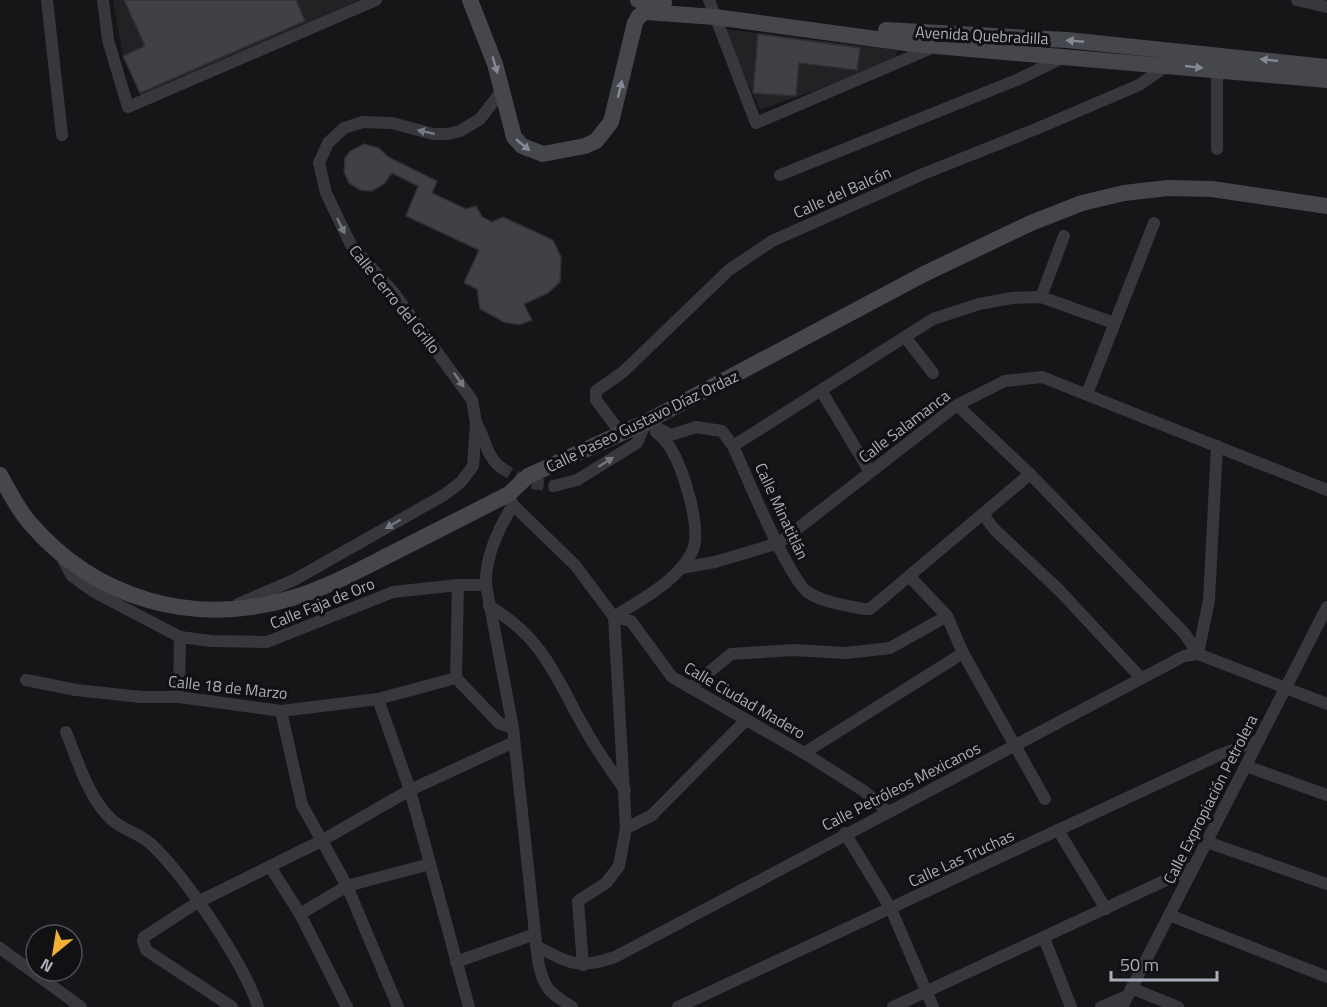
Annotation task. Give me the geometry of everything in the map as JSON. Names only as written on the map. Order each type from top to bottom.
[{"type":"street","points":[[47,0],[62,135]]},
{"type":"street","points":[[104,0],[108,40],[128,107],[376,0]]},
{"type":"street","points":[[470,0],[495,64],[501,92]]},
{"type":"street","points":[[482,0],[483,31]]},
{"type":"street","name":"Avenida Quebradilla","points":[[638,0],[892,31],[1013,36],[1217,62],[1327,80]]},
{"type":"street","points":[[1296,0],[1327,7]]},
{"type":"street","points":[[712,8],[756,123],[938,45]]},
{"type":"street","name":"Avenida Quebradilla","points":[[501,92],[514,137],[532,152],[560,153],[585,146],[596,141],[611,122],[635,23],[642,13],[712,8],[858,38],[1066,56],[1170,57]]},
{"type":"street","points":[[780,176],[1019,79],[1066,56]]},
{"type":"street","name":"Calle del Balcón","points":[[620,432],[596,400],[596,391],[623,372],[729,270],[772,241],[923,174],[1139,85],[1170,57]]},
{"type":"street","points":[[1217,62],[1217,149]]},
{"type":"street","name":"Avenida Quebradilla","points":[[1217,62],[1327,67]]},
{"type":"street","name":"Calle Cerro del Grillo","points":[[223,609],[294,580],[444,495],[461,482],[473,466],[476,423],[472,400],[394,293],[351,245],[326,193],[319,163],[328,143],[344,128],[363,122],[392,123],[433,134],[448,134],[460,131],[480,119],[501,92]]},
{"type":"street","name":"Calle Paseo Gustavo Díaz Ordaz","points":[[0,476],[28,521],[57,550],[90,575],[123,593],[177,607],[223,609],[290,599],[316,590],[511,500],[528,476],[646,422],[924,274],[1031,223],[1082,203],[1124,193],[1168,188],[1212,189],[1327,206]]},
{"type":"street","points":[[1087,394],[1154,223]]},
{"type":"street","points":[[1041,297],[1064,236]]},
{"type":"street","points":[[733,446],[822,392],[933,319],[979,304],[1012,298],[1041,297],[1114,323]]},
{"type":"street","points":[[905,337],[933,373]]},
{"type":"street","name":"Calle Salamanca","points":[[681,568],[715,562],[779,543],[957,405],[1005,381],[1028,376],[1042,377],[1087,394],[1327,490]]},
{"type":"street","points":[[822,392],[870,472]]},
{"type":"street","points":[[957,405],[1030,474],[1185,634],[1198,654],[1327,704]]},
{"type":"street","points":[[536,940],[566,961],[583,965],[578,901],[606,883],[619,866],[626,828],[626,790],[614,617],[657,588],[681,568],[693,550],[690,496],[673,451],[646,422],[638,442],[577,480],[554,486]]},
{"type":"street","name":"Calle Minatitlán","points":[[646,422],[671,435],[696,427],[722,431],[733,446],[779,543],[783,557],[799,584],[809,593],[830,601],[870,609],[1030,474]]},
{"type":"street","points":[[476,423],[485,438],[489,458],[500,467]]},
{"type":"street","points":[[1198,654],[1209,600],[1217,446]]},
{"type":"street","points":[[511,500],[499,527],[486,571],[486,585],[513,729],[536,940],[543,984],[548,991],[572,1007]]},
{"type":"street","name":"Calle Ciudad Madero","points":[[511,500],[574,565],[614,617],[631,621],[668,672],[690,688],[804,753],[864,791],[888,812]]},
{"type":"street","points":[[983,514],[994,529],[1059,590],[1140,677]]},
{"type":"street","name":"Calle Faja de Oro","points":[[57,550],[72,576],[94,592],[180,637],[211,642],[267,642],[393,592],[458,585],[486,585]]},
{"type":"street","points":[[910,577],[947,616],[963,653],[1045,799]]},
{"type":"street","points":[[458,585],[456,678],[499,723],[513,729]]},
{"type":"street","points":[[489,606],[515,621],[542,652],[588,736],[626,790]]},
{"type":"street","name":"Calle Expropiación Petrolera","points":[[1126,997],[1327,607]]},
{"type":"street","points":[[690,688],[731,654],[794,650],[846,652],[890,648],[947,616]]},
{"type":"street","points":[[179,697],[180,637]]},
{"type":"street","points":[[804,753],[963,653]]},
{"type":"street","name":"Calle Petróleos Mexicanos","points":[[583,965],[615,957],[1140,677],[1184,656],[1198,654]]},
{"type":"street","name":"Calle 18 de Marzo","points":[[26,680],[141,697],[179,697],[281,711],[378,699],[456,678]]},
{"type":"street","points":[[378,699],[410,790],[469,1007]]},
{"type":"street","points":[[281,711],[303,805],[347,886],[398,1007]]},
{"type":"street","points":[[626,828],[651,816],[746,721]]},
{"type":"street","points":[[66,732],[88,787],[113,820],[140,835],[152,845],[198,902],[252,989],[258,1007]]},
{"type":"street","name":"Calle Las Truchas","points":[[678,1007],[1217,756],[1259,740]]},
{"type":"street","points":[[232,1007],[146,950],[142,941],[144,937],[198,902],[321,841],[410,790],[514,742]]},
{"type":"street","points":[[1246,766],[1327,795]]},
{"type":"street","points":[[1058,830],[1106,909]]},
{"type":"street","points":[[845,833],[891,909],[933,1007]]},
{"type":"street","points":[[1207,842],[1327,884]]},
{"type":"street","points":[[300,914],[347,886],[430,864]]},
{"type":"street","points":[[271,867],[300,914],[347,1007]]},
{"type":"street","points":[[893,1007],[1194,867]]},
{"type":"street","points":[[1169,915],[1327,977]]},
{"type":"street","points":[[1044,938],[1071,1007]]},
{"type":"street","points":[[456,963],[536,940]]},
{"type":"street","points":[[0,948],[75,1005]]},
{"type":"street","points":[[1101,1007],[1126,997],[1178,1007]]},
{"type":"shaded area","points":[[113,0],[360,0],[141,96],[123,56]]},
{"type":"shaded area","points":[[724,29],[897,50],[895,62],[760,110]]},
{"type":"building","points":[[124,0],[296,0],[305,21],[140,93],[123,56],[145,46]]},
{"type":"building","points":[[758,34],[860,48],[857,70],[799,63],[796,96],[753,93]]},
{"type":"building","points":[[364,144],[379,148],[388,157],[437,181],[432,193],[466,209],[476,206],[482,217],[492,222],[503,217],[553,240],[561,257],[560,282],[548,293],[524,304],[532,320],[519,325],[504,322],[480,309],[477,289],[464,283],[479,250],[406,216],[418,186],[392,173],[384,184],[372,191],[360,190],[349,183],[344,172],[345,158],[350,151]]},
{"type":"tunnel","points":[[500,467],[525,482],[554,486]]}]
